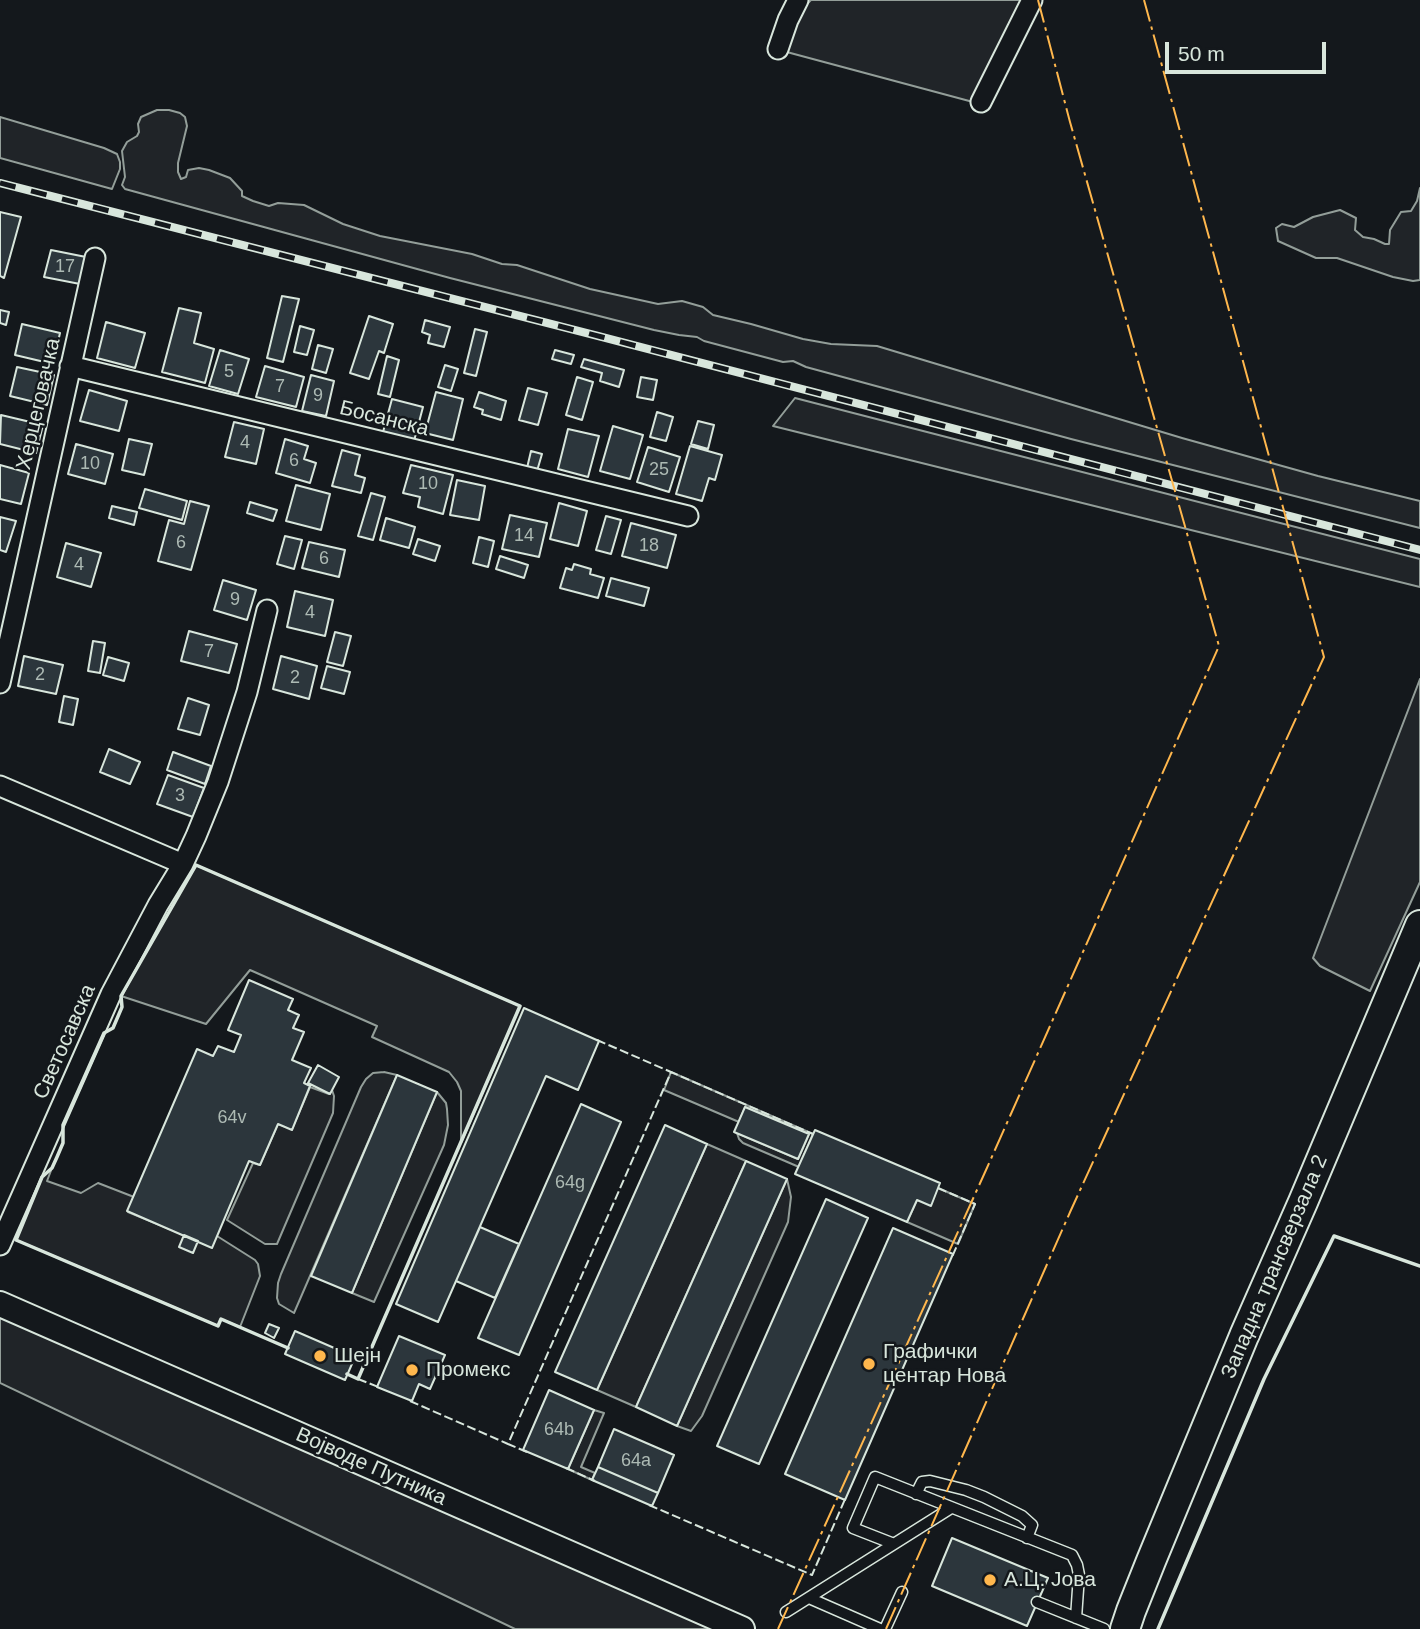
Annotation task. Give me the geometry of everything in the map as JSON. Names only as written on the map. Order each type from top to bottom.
[{"type":"main road","name":"Западна трансверзала 2","points":[[1125,1623],[1420,925]]},
{"type":"street","points":[[778,49],[797,0]]},
{"type":"street","points":[[981,102],[1032,0]]},
{"type":"street","name":"Херцеговачка","points":[[0,682],[95,258]]},
{"type":"street","name":"Босанска","points":[[71,366],[688,516]]},
{"type":"street","name":"Светосавска","points":[[0,1245],[111,995],[158,905],[183,864],[205,814],[247,692],[267,610]]},
{"type":"street","points":[[0,786],[183,864]]},
{"type":"street","name":"Војводе Путника","points":[[0,1304],[742,1629]]},
{"type":"lane","points":[[894,1544],[853,1528],[875,1477],[1072,1555],[1079,1575],[1076,1618]]},
{"type":"lane","points":[[916,1494],[922,1482],[930,1481],[984,1497],[1022,1516],[1032,1525],[1027,1538]]},
{"type":"lane","points":[[786,1612],[951,1508]]},
{"type":"lane","points":[[885,1629],[902,1592]]},
{"type":"lane","points":[[809,1598],[880,1629]]},
{"type":"lane","points":[[1037,1602],[1076,1618],[1085,1626],[1104,1629]]},
{"type":"shaded area","points":[[811,0],[1025,0],[973,102],[783,51],[804,7]]},
{"type":"shaded area","points":[[157,110],[169,110],[185,117],[187,126],[178,163],[181,179],[186,177],[188,170],[209,170],[230,178],[242,191],[242,196],[253,201],[269,206],[278,203],[304,205],[343,224],[380,236],[472,254],[502,264],[517,265],[590,289],[658,304],[682,301],[703,307],[713,315],[803,339],[831,344],[877,346],[1182,438],[1420,501],[1420,528],[1071,439],[806,367],[793,361],[783,362],[697,337],[654,330],[450,278],[125,189],[122,185],[125,177],[122,151],[127,142],[137,136],[141,117]]},
{"type":"shaded area","points":[[0,117],[117,154],[120,169],[112,189],[0,158]]},
{"type":"shaded area","points":[[1420,188],[1420,280],[1393,277],[1337,258],[1316,258],[1278,241],[1276,228],[1282,224],[1294,227],[1313,217],[1340,210],[1356,218],[1355,230],[1363,237],[1389,244],[1390,230],[1401,212],[1411,211]]},
{"type":"shaded area","points":[[795,398],[1420,559],[1420,587],[773,426]]},
{"type":"shaded area","points":[[1420,679],[1420,882],[1370,991],[1320,966],[1313,958]]},
{"type":"shaded area","points":[[196,865],[520,1006],[461,1143],[461,1091],[449,1072],[372,1037],[377,1026],[250,970],[206,1024],[121,996]]},
{"type":"shaded area","points":[[671,1072],[813,1134],[799,1167],[743,1143],[737,1133],[798,1159],[809,1134],[745,1107],[739,1122],[664,1090]]},
{"type":"shaded area","points":[[373,1073],[397,1075],[294,1313],[279,1304],[277,1298],[281,1274],[361,1087]]},
{"type":"shaded area","points":[[310,1087],[329,1094],[332,1090],[333,1113],[277,1244],[265,1244],[227,1220],[253,1163],[260,1165],[278,1124],[292,1129]]},
{"type":"shaded area","points":[[437,1092],[446,1103],[447,1109],[448,1125],[444,1145],[374,1302],[352,1293]]},
{"type":"shaded area","points":[[707,1144],[746,1161],[636,1407],[597,1390]]},
{"type":"shaded area","points":[[52,1168],[47,1181],[81,1193],[98,1183],[134,1197],[128,1212],[184,1235],[217,1236],[255,1260],[260,1276],[240,1327],[221,1319],[218,1326],[16,1240],[42,1177]]},
{"type":"shaded area","points":[[787,1179],[791,1197],[788,1222],[702,1416],[691,1431],[677,1426]]},
{"type":"shaded area","points":[[938,1188],[975,1204],[958,1244],[907,1222],[917,1200]]},
{"type":"shaded area","points":[[0,1308],[716,1629],[515,1629],[0,1383]]},
{"type":"shaded area","points":[[594,1410],[604,1413],[581,1467],[595,1473],[592,1480],[568,1469]]},
{"type":"building","points":[[0,212],[21,217],[4,278],[0,276]]},
{"type":"building","points":[[51,250],[86,257],[80,284],[44,277]]},
{"type":"building","points":[[282,296],[299,299],[283,362],[267,358]]},
{"type":"building","points":[[179,308],[201,313],[194,343],[214,349],[205,383],[162,372]]},
{"type":"building","points":[[0,310],[9,312],[6,325],[0,323]]},
{"type":"building","points":[[369,316],[393,324],[384,353],[379,351],[369,379],[350,373]]},
{"type":"building","points":[[425,320],[450,327],[444,347],[428,343],[430,335],[422,332]]},
{"type":"building","points":[[106,322],[145,333],[135,368],[97,358]]},
{"type":"building","points":[[22,324],[60,333],[53,364],[15,355]]},
{"type":"building","points":[[300,326],[314,330],[307,355],[294,352]]},
{"type":"building","points":[[475,329],[487,332],[476,376],[464,373]]},
{"type":"building","points":[[318,345],[333,349],[326,373],[312,369]]},
{"type":"building","points":[[220,350],[249,359],[238,394],[209,386]]},
{"type":"building","points":[[555,350],[574,355],[571,364],[552,359]]},
{"type":"building","points":[[387,356],[399,360],[390,397],[378,394]]},
{"type":"building","points":[[584,359],[624,370],[619,387],[600,381],[602,373],[581,367]]},
{"type":"building","points":[[445,365],[458,369],[451,391],[438,387]]},
{"type":"building","points":[[265,366],[304,377],[296,407],[256,397]]},
{"type":"building","points":[[17,367],[54,375],[47,405],[10,396]]},
{"type":"building","points":[[311,375],[334,381],[326,416],[302,411]]},
{"type":"building","points":[[577,377],[593,382],[582,420],[566,415]]},
{"type":"building","points":[[641,377],[657,380],[653,400],[637,397]]},
{"type":"building","points":[[528,388],[547,393],[538,425],[519,420]]},
{"type":"building","points":[[89,390],[127,401],[119,431],[80,421]]},
{"type":"building","points":[[436,392],[463,399],[453,440],[425,433]]},
{"type":"building","points":[[479,392],[506,401],[501,420],[482,414],[483,410],[474,407]]},
{"type":"building","points":[[392,399],[423,407],[414,441],[383,432]]},
{"type":"building","points":[[657,412],[673,417],[666,441],[650,437]]},
{"type":"building","points":[[1,415],[43,425],[36,453],[0,444]]},
{"type":"building","points":[[698,421],[714,425],[708,449],[691,444]]},
{"type":"building","points":[[234,422],[264,429],[256,464],[225,457]]},
{"type":"building","points":[[613,426],[643,435],[630,479],[600,471]]},
{"type":"building","points":[[568,429],[599,436],[588,477],[558,469]]},
{"type":"building","points":[[129,439],[152,444],[144,475],[122,470]]},
{"type":"building","points":[[285,439],[308,446],[304,459],[316,463],[310,483],[276,473]]},
{"type":"building","points":[[76,444],[113,454],[105,484],[68,474]]},
{"type":"building","points":[[690,446],[722,455],[715,480],[709,478],[702,501],[676,494]]},
{"type":"building","points":[[648,447],[680,457],[669,492],[637,482]]},
{"type":"building","points":[[342,450],[360,455],[355,475],[365,478],[361,493],[332,486]]},
{"type":"building","points":[[531,451],[542,454],[537,471],[527,468]]},
{"type":"building","points":[[0,465],[29,473],[21,504],[0,499]]},
{"type":"building","points":[[411,465],[453,475],[443,514],[418,507],[420,497],[403,493]]},
{"type":"building","points":[[457,480],[485,486],[479,520],[450,515]]},
{"type":"building","points":[[296,485],[330,494],[321,530],[286,521]]},
{"type":"building","points":[[145,489],[187,501],[182,520],[139,508]]},
{"type":"building","points":[[371,493],[385,497],[373,540],[358,536]]},
{"type":"building","points":[[190,501],[209,506],[191,570],[158,561],[169,520],[184,524]]},
{"type":"building","points":[[250,502],[277,510],[273,521],[247,513]]},
{"type":"building","points":[[559,503],[587,511],[578,546],[550,539]]},
{"type":"building","points":[[112,506],[137,512],[134,525],[109,518]]},
{"type":"building","points":[[510,515],[547,523],[539,557],[502,549]]},
{"type":"building","points":[[606,516],[621,520],[611,554],[596,550]]},
{"type":"building","points":[[0,517],[16,521],[6,552],[0,550]]},
{"type":"building","points":[[386,518],[415,527],[409,548],[380,540]]},
{"type":"building","points":[[631,523],[676,535],[667,568],[622,556]]},
{"type":"building","points":[[285,536],[302,540],[294,569],[277,564]]},
{"type":"building","points":[[479,537],[494,541],[488,567],[473,563]]},
{"type":"building","points":[[418,539],[440,546],[435,561],[413,554]]},
{"type":"building","points":[[309,542],[345,550],[339,577],[302,568]]},
{"type":"building","points":[[66,543],[101,553],[91,587],[57,577]]},
{"type":"building","points":[[500,556],[528,565],[524,578],[496,569]]},
{"type":"building","points":[[574,564],[591,569],[590,574],[604,578],[598,598],[560,588],[566,568],[572,570]]},
{"type":"building","points":[[611,578],[649,588],[644,606],[606,596]]},
{"type":"building","points":[[223,580],[256,590],[247,620],[214,610]]},
{"type":"building","points":[[295,591],[333,600],[325,636],[287,627]]},
{"type":"building","points":[[189,631],[237,644],[229,673],[181,661]]},
{"type":"building","points":[[335,632],[351,636],[343,666],[327,662]]},
{"type":"building","points":[[93,641],[105,643],[100,673],[88,671]]},
{"type":"building","points":[[24,656],[63,665],[56,694],[18,686]]},
{"type":"building","points":[[281,656],[317,666],[309,699],[273,689]]},
{"type":"building","points":[[108,657],[129,663],[124,681],[103,675]]},
{"type":"building","points":[[327,666],[350,672],[344,694],[321,688]]},
{"type":"building","points":[[64,696],[78,699],[73,725],[59,722]]},
{"type":"building","points":[[188,698],[209,705],[200,735],[178,729]]},
{"type":"building","points":[[109,749],[140,762],[130,784],[100,772]]},
{"type":"building","points":[[173,752],[211,766],[205,784],[167,770]]},
{"type":"building","points":[[168,775],[204,788],[193,817],[157,804]]},
{"type":"building","points":[[249,980],[293,999],[288,1010],[299,1015],[293,1028],[304,1032],[292,1060],[311,1068],[304,1083],[310,1086],[292,1130],[278,1124],[260,1165],[249,1161],[212,1248],[127,1211],[197,1049],[213,1056],[218,1046],[234,1052],[241,1035],[228,1030]]},
{"type":"building","points":[[524,1008],[599,1041],[578,1090],[546,1076],[438,1322],[396,1304]]},
{"type":"building","points":[[318,1065],[339,1077],[330,1094],[308,1083]]},
{"type":"building","points":[[397,1075],[437,1092],[352,1293],[311,1276]]},
{"type":"building","points":[[581,1104],[621,1122],[519,1355],[478,1338]]},
{"type":"building","points":[[745,1107],[809,1134],[798,1159],[734,1132]]},
{"type":"building","points":[[665,1125],[707,1144],[597,1390],[555,1372]]},
{"type":"building","points":[[815,1130],[940,1183],[931,1206],[917,1200],[907,1222],[795,1174]]},
{"type":"building","points":[[746,1161],[787,1179],[677,1426],[636,1407]]},
{"type":"building","points":[[826,1199],[868,1218],[759,1464],[717,1446]]},
{"type":"building","points":[[480,1227],[519,1244],[495,1298],[456,1281]]},
{"type":"building","name":"Графички центар Нова","points":[[893,1228],[953,1254],[845,1500],[785,1474]]},
{"type":"building","points":[[184,1235],[198,1241],[193,1253],[179,1247]]},
{"type":"building","points":[[269,1324],[279,1328],[274,1338],[265,1333]]},
{"type":"building","name":"Шејн","points":[[295,1331],[355,1357],[345,1380],[285,1354]]},
{"type":"building","name":"Промекс","points":[[399,1336],[445,1355],[430,1389],[419,1384],[412,1401],[377,1387]]},
{"type":"building","points":[[549,1390],[594,1410],[568,1469],[523,1450]]},
{"type":"building","points":[[614,1429],[674,1455],[658,1493],[598,1467]]},
{"type":"building","points":[[598,1467],[658,1493],[652,1506],[592,1480]]},
{"type":"building","name":"А.Ц. Јова","points":[[952,1538],[1048,1578],[1027,1626],[932,1586]]},
{"type":"railway","points":[[0,183],[1420,550]]},
{"type":"fence","points":[[597,1040],[671,1072]]},
{"type":"fence","points":[[527,1452],[508,1444],[671,1072],[813,1134]]},
{"type":"fence","points":[[938,1188],[975,1204],[952,1257]]},
{"type":"fence","points":[[358,1379],[381,1388]]},
{"type":"fence","points":[[410,1401],[508,1444]]},
{"type":"fence","points":[[566,1468],[595,1481]]},
{"type":"fence","points":[[649,1505],[812,1575],[846,1497]]},
{"type":"wall","points":[[288,1348],[221,1319],[218,1326],[16,1240],[42,1177],[52,1168],[63,1143],[63,1125],[104,1033],[113,1028],[122,1007],[121,996],[196,865],[520,1006],[358,1379],[347,1374]]},
{"type":"wall","points":[[1158,1629],[1264,1379],[1334,1236],[1420,1266]]},
{"type":"power","points":[[778,1629],[1219,646],[1070,122],[1038,0]]},
{"type":"power","points":[[886,1629],[1071,1210],[1324,657],[1144,0]]},
{"type":"place","name":"Шејн","points":[[320,1356]]},
{"type":"place","name":"Графички центар Нова","points":[[869,1364]]},
{"type":"place","name":"Промекс","points":[[412,1370]]},
{"type":"place","name":"А.Ц. Јова","points":[[990,1580]]}]
